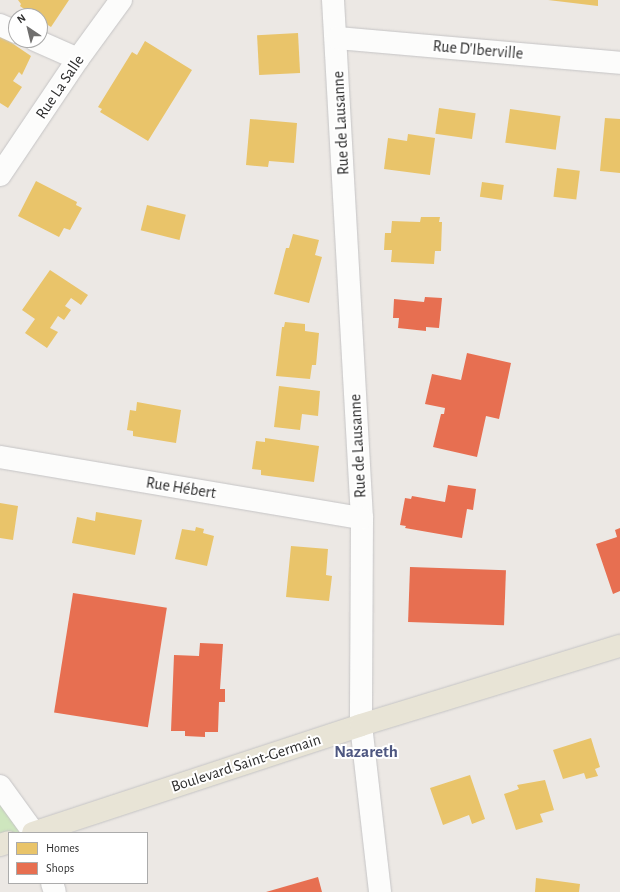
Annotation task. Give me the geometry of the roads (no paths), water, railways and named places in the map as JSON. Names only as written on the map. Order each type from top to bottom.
[{"type":"main road","name":"Boulevard Saint-Germain","points":[[37,832],[361,725],[620,646]]},
{"type":"street","name":"Rue La Salle","points":[[0,175],[78,59],[122,0]]},
{"type":"street","name":"Rue de Lausanne","points":[[333,0],[337,38],[362,518],[361,725],[380,892]]},
{"type":"street","name":"Rue D'Iberville","points":[[337,38],[620,63]]},
{"type":"street","points":[[48,46],[78,59]]},
{"type":"street","name":"Rue Hébert","points":[[0,458],[362,518]]},
{"type":"street","points":[[0,786],[33,832]]},
{"type":"district","name":"Nazareth","points":[[366,752]]}]
